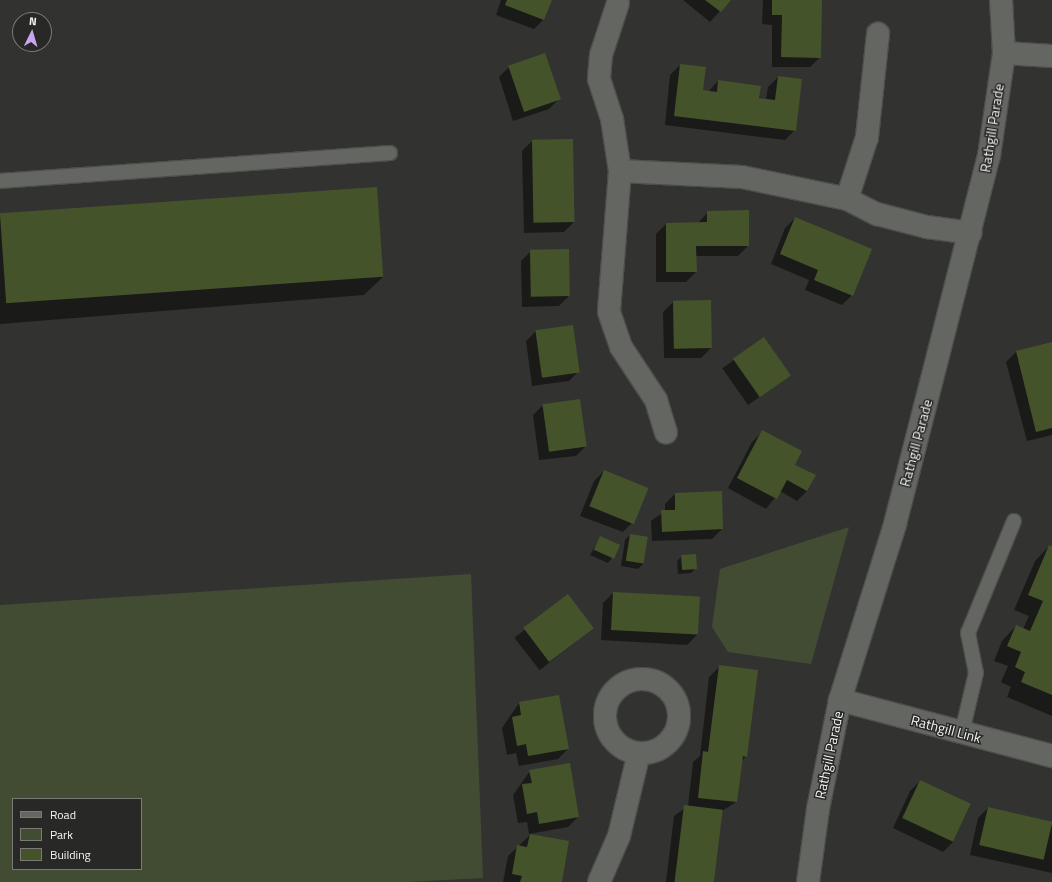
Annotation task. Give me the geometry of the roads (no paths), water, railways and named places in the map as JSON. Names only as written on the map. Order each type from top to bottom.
[{"type":"street","name":"Rathgill Parade","points":[[808,882],[818,809],[840,700],[895,524],[971,233],[989,156],[1004,53],[1001,0]]},
{"type":"street","points":[[618,3],[601,55],[600,79],[612,119],[620,172],[609,312],[621,347],[656,400],[666,432]]},
{"type":"street","points":[[847,199],[867,137],[878,34]]},
{"type":"street","points":[[1004,53],[1052,56]]},
{"type":"street","points":[[620,172],[742,177],[847,199],[884,216],[927,228],[971,233]]},
{"type":"street","name":"Rathgill Link","points":[[840,700],[1052,756]]},
{"type":"street","points":[[599,882],[619,836],[639,753]]},
{"type":"lane","points":[[0,181],[390,153]]},
{"type":"lane","points":[[962,732],[976,673],[968,633],[1014,521]]}]
